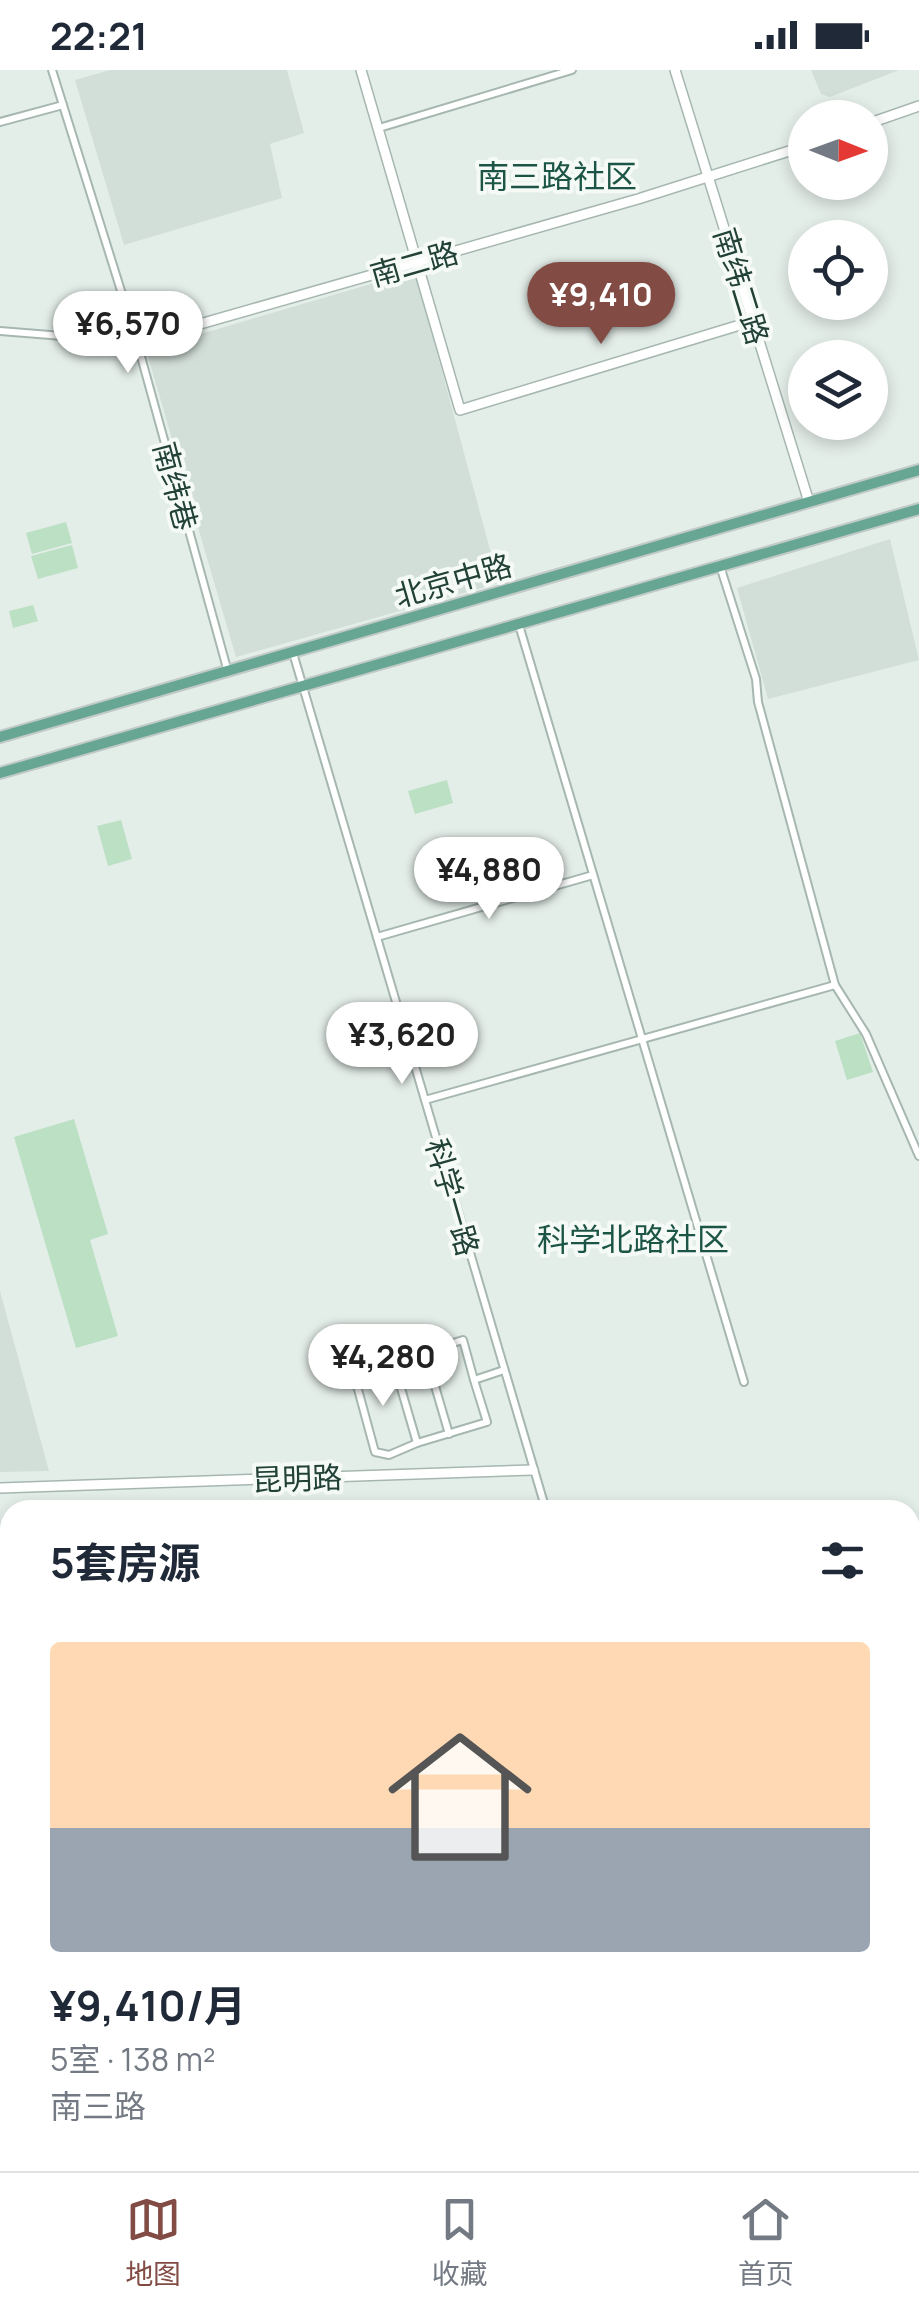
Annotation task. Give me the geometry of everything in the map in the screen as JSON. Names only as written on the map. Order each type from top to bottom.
[{"type":"main road","name":"北京中路","points":[[0,736],[919,470]]},
{"type":"main road","name":"北京中路","points":[[0,773],[919,509]]},
{"type":"street","name":"南纬巷","points":[[52,70],[138,342],[228,672]]},
{"type":"street","points":[[362,70],[420,260],[460,410],[753,321]]},
{"type":"street","points":[[379,128],[572,70]]},
{"type":"street","name":"南纬二路","points":[[676,70],[809,502]]},
{"type":"street","points":[[0,122],[63,106]]},
{"type":"street","points":[[888,117],[919,106]]},
{"type":"street","name":"南二路","points":[[138,342],[788,151]]},
{"type":"street","points":[[0,331],[138,342]]},
{"type":"street","points":[[720,566],[756,678],[758,702],[836,984],[866,1034],[919,1156]]},
{"type":"street","points":[[518,624],[744,1382]]},
{"type":"street","name":"科学一路","points":[[293,653],[543,1500]]},
{"type":"street","points":[[377,936],[593,874]]},
{"type":"street","points":[[425,1100],[836,984]]},
{"type":"street","points":[[462,1340],[487,1422],[417,1443],[389,1456],[376,1452],[354,1371],[376,1359],[393,1361],[462,1340]]},
{"type":"street","points":[[424,1352],[449,1434]]},
{"type":"street","points":[[393,1361],[417,1443]]},
{"type":"street","points":[[474,1380],[504,1370]]},
{"type":"street","name":"昆明路","points":[[0,1488],[533,1470]]},
{"type":"shaded area","points":[[110,70],[287,70],[304,133],[270,144],[282,198],[124,245],[75,80]]},
{"type":"shaded area","points":[[811,70],[899,70],[830,97],[821,94]]},
{"type":"shaded area","points":[[415,271],[499,583],[236,657],[146,350]]},
{"type":"shaded area","points":[[890,539],[919,660],[768,699],[737,588]]},
{"type":"shaded area","points":[[0,1291],[49,1471],[0,1472]]},
{"type":"green space","points":[[66,522],[72,543],[32,554],[26,533]]},
{"type":"green space","points":[[72,545],[78,568],[38,579],[31,556]]},
{"type":"green space","points":[[33,605],[38,621],[13,628],[9,611]]},
{"type":"green space","points":[[447,780],[453,803],[415,814],[408,791]]},
{"type":"green space","points":[[121,820],[132,859],[108,866],[97,826]]},
{"type":"green space","points":[[860,1033],[873,1072],[847,1080],[835,1041]]},
{"type":"green space","points":[[74,1119],[108,1234],[90,1240],[118,1336],[76,1348],[14,1137]]},
{"type":"district","name":"南三路社区","points":[[557,176]]},
{"type":"district","name":"科学北路社区","points":[[633,1239]]}]
